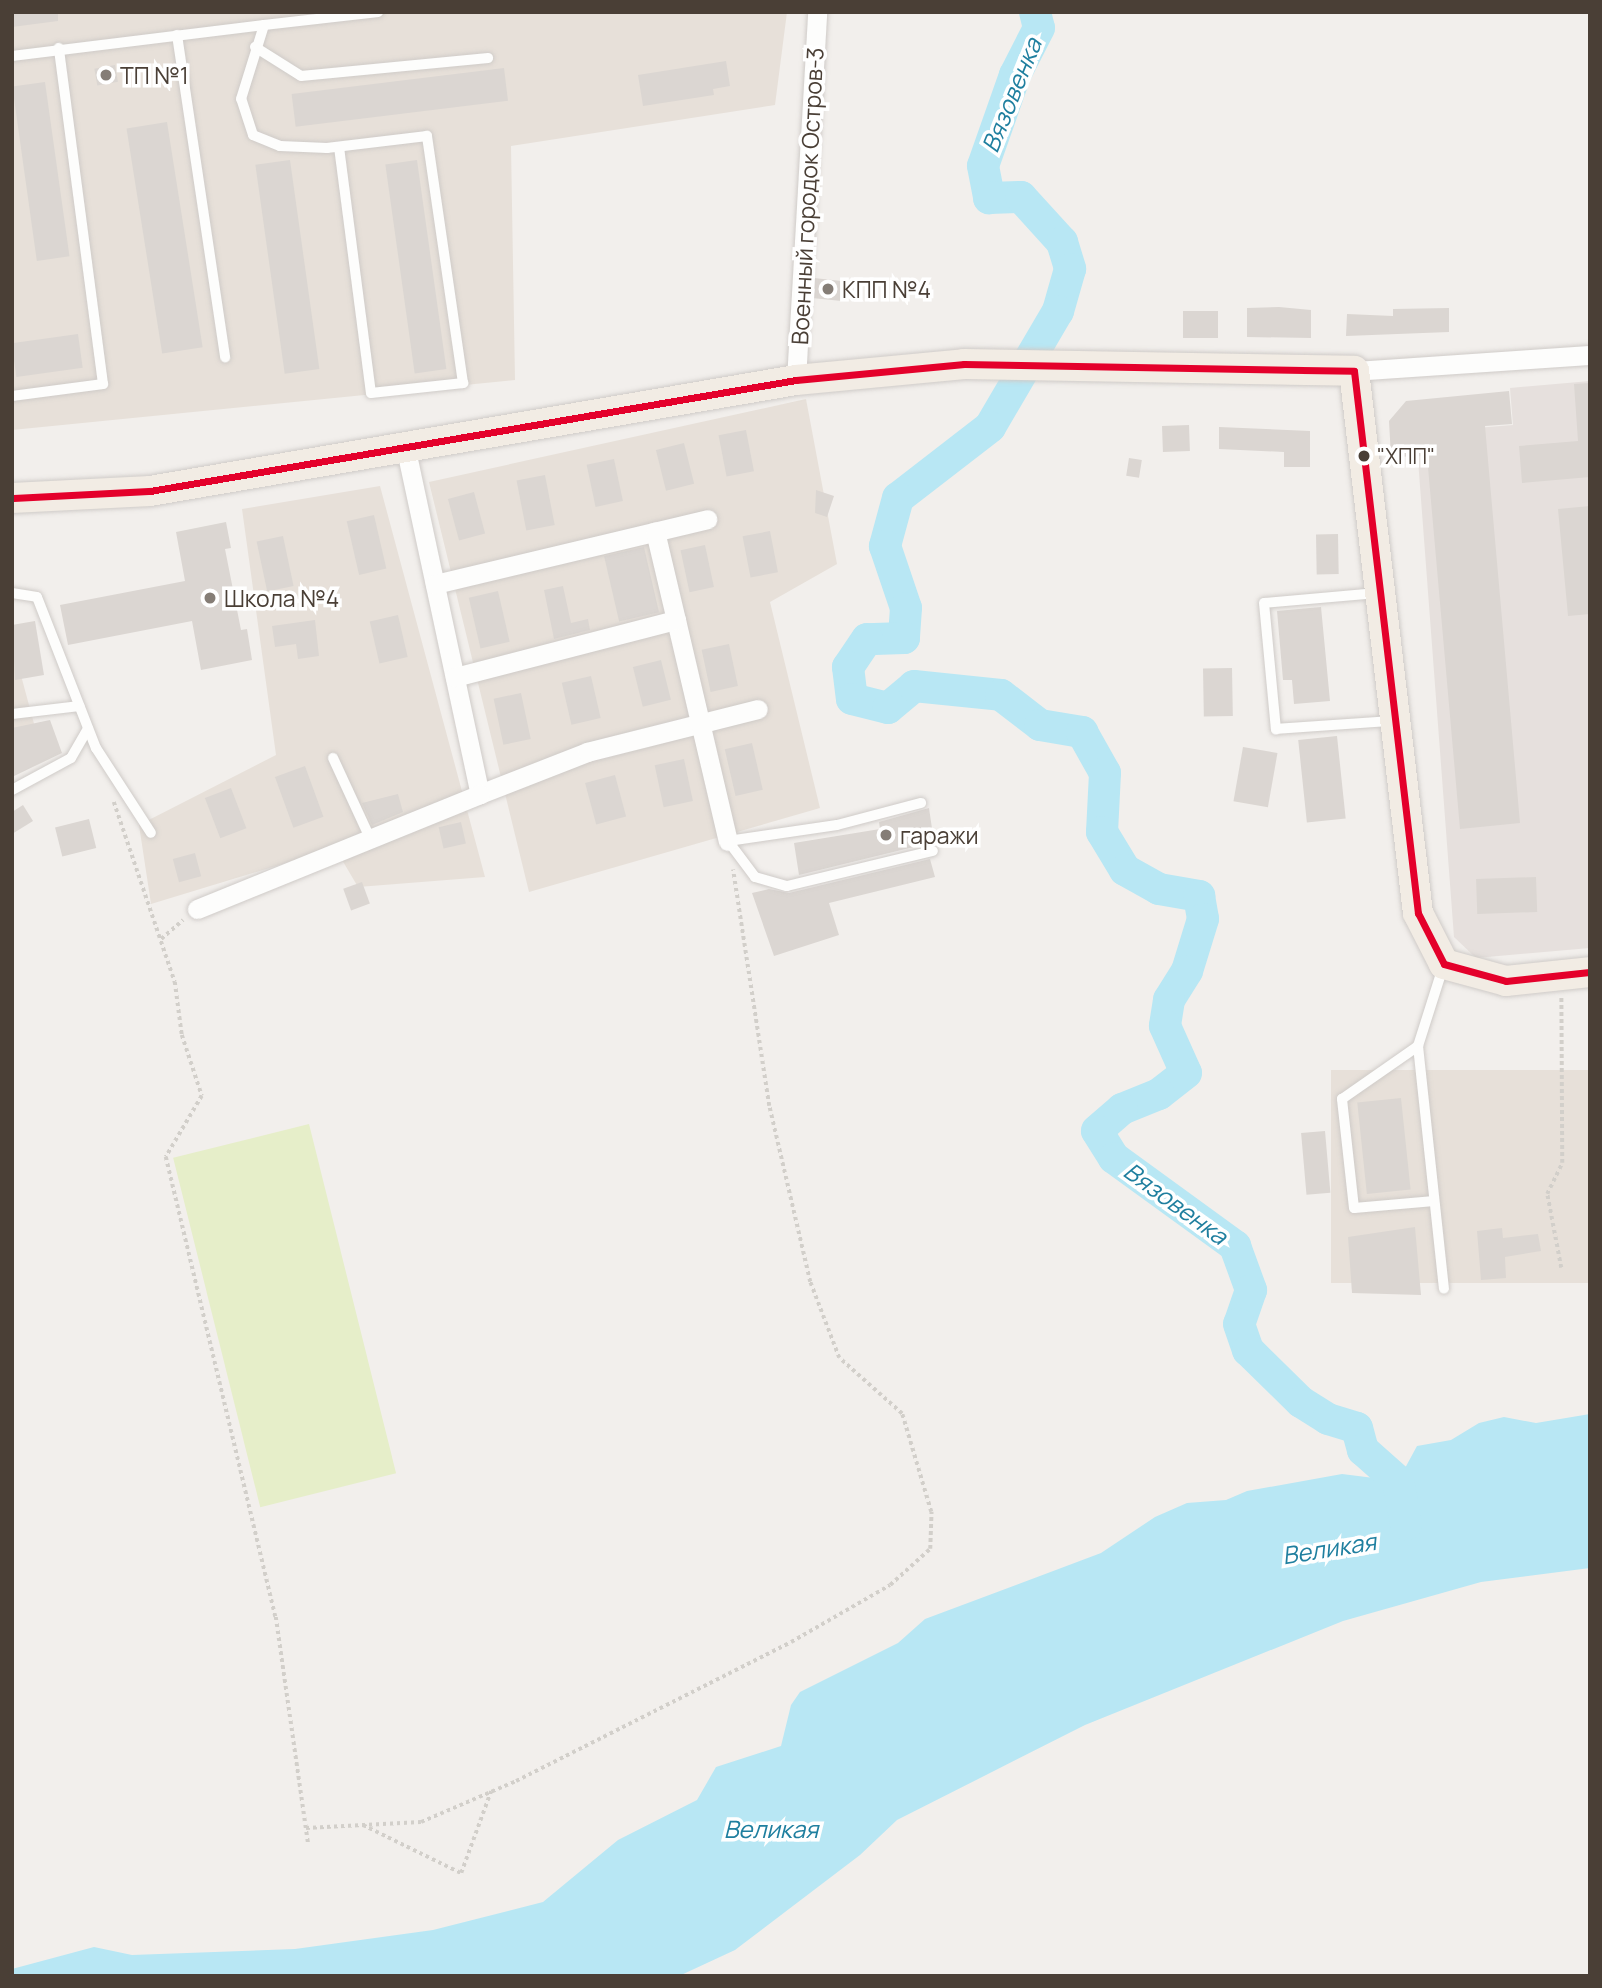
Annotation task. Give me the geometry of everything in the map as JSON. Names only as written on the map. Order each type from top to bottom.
[{"type":"main road","points":[[12,498],[150,491],[406,450],[796,380],[964,364],[1354,371],[1418,913],[1444,964],[1506,981],[1575,973]]},
{"type":"street","name":"Военный городок Остров-3","points":[[796,380],[817,12]]},
{"type":"street","points":[[1354,371],[1590,355]]},
{"type":"street","points":[[406,450],[480,793]]},
{"type":"street","points":[[435,584],[707,519]]},
{"type":"street","points":[[655,531],[728,841]]},
{"type":"street","points":[[455,677],[676,620]]},
{"type":"street","points":[[197,909],[586,752],[758,709]]},
{"type":"lane","points":[[12,56],[59,48],[377,12]]},
{"type":"lane","points":[[264,25],[241,99],[253,135],[280,146],[339,147],[428,136],[463,383],[371,393],[339,147]]},
{"type":"lane","points":[[177,35],[225,357]]},
{"type":"lane","points":[[255,47],[301,76],[488,58]]},
{"type":"lane","points":[[12,396],[103,384],[59,48]]},
{"type":"lane","points":[[12,593],[37,597],[88,728],[151,833]]},
{"type":"lane","points":[[1380,593],[1264,603],[1276,729],[1395,721]]},
{"type":"lane","points":[[12,714],[80,706]]},
{"type":"lane","points":[[12,790],[71,758],[88,728]]},
{"type":"lane","points":[[332,758],[370,838]]},
{"type":"lane","points":[[921,803],[837,825],[728,841],[755,877],[787,886],[933,851]]},
{"type":"lane","points":[[1444,964],[1418,1046],[1444,1289]]},
{"type":"lane","points":[[1418,1046],[1342,1099],[1354,1208],[1434,1201]]},
{"type":"path","points":[[113,799],[160,939],[202,1096],[166,1157],[276,1617],[308,1843]]},
{"type":"path","points":[[306,1828],[360,1823],[421,1822],[491,1791],[791,1642],[890,1585],[930,1549],[930,1513],[902,1414],[839,1358],[810,1282],[769,1106],[728,841]]},
{"type":"path","points":[[160,939],[197,909]]},
{"type":"path","points":[[1561,1268],[1547,1194],[1562,1163],[1575,973]]},
{"type":"path","points":[[360,1823],[461,1873],[491,1791]]},
{"type":"shaded area","points":[[12,12],[787,12],[775,105],[511,146],[515,380],[12,430]]},
{"type":"shaded area","points":[[1590,381],[1590,948],[1476,958],[1454,937],[1416,433],[1513,425],[1510,388]]},
{"type":"shaded area","points":[[806,399],[837,564],[770,602],[820,808],[529,892],[429,482]]},
{"type":"shaded area","points":[[380,486],[485,877],[358,887],[335,848],[151,904],[139,825],[276,755],[242,509]]},
{"type":"shaded area","points":[[12,642],[40,746],[12,767]]},
{"type":"shaded area","points":[[1331,1070],[1590,1070],[1590,1283],[1331,1283]]},
{"type":"green space","points":[[309,1124],[396,1473],[260,1507],[173,1158]]},
{"type":"water","name":"Великая","points":[[1590,1414],[1590,1568],[1481,1582],[1343,1621],[1085,1725],[897,1820],[860,1855],[735,1950],[679,1976],[12,1976],[12,1969],[94,1947],[132,1955],[295,1949],[433,1930],[543,1902],[618,1840],[697,1800],[716,1767],[781,1746],[791,1705],[800,1692],[898,1643],[925,1619],[1101,1553],[1155,1517],[1187,1503],[1226,1500],[1247,1491],[1342,1474],[1398,1481],[1417,1446],[1451,1440],[1479,1423],[1504,1417],[1536,1423]]},
{"type":"building","points":[[12,12],[58,12],[58,21],[12,27]]},
{"type":"building","points":[[726,61],[730,86],[713,89],[714,95],[643,106],[638,75]]},
{"type":"building","name":"ТП №1","points":[[115,65],[118,82],[97,85],[94,69]]},
{"type":"building","points":[[504,68],[508,101],[296,127],[292,94]]},
{"type":"building","points":[[45,82],[69,256],[37,261],[12,87]]},
{"type":"building","points":[[167,122],[203,347],[162,354],[127,128]]},
{"type":"building","points":[[290,160],[319,369],[285,374],[255,165]]},
{"type":"building","points":[[417,160],[446,369],[415,373],[385,164]]},
{"type":"building","name":"КПП №4","points":[[814,278],[844,281],[842,301],[812,298]]},
{"type":"building","points":[[1247,308],[1311,310],[1311,338],[1247,337]]},
{"type":"building","points":[[1449,308],[1449,332],[1346,336],[1347,314],[1393,316],[1393,309]]},
{"type":"building","points":[[1183,311],[1218,311],[1218,338],[1183,338]]},
{"type":"building","points":[[78,334],[83,368],[16,377],[12,343]]},
{"type":"building","points":[[1590,383],[1590,477],[1522,483],[1519,446],[1578,441],[1574,384]]},
{"type":"building","points":[[1509,391],[1512,424],[1485,426],[1520,823],[1460,829],[1427,456],[1391,457],[1389,421],[1406,401]]},
{"type":"building","points":[[1189,425],[1190,451],[1163,452],[1162,426]]},
{"type":"building","points":[[1219,427],[1310,431],[1310,467],[1284,467],[1284,452],[1219,449]]},
{"type":"building","points":[[746,430],[754,471],[727,477],[719,435]]},
{"type":"building","points":[[684,443],[694,484],[666,491],[656,450]]},
{"type":"building","points":[[1129,458],[1142,460],[1139,478],[1126,476]]},
{"type":"building","points":[[614,459],[623,501],[596,507],[587,465]]},
{"type":"building","points":[[545,475],[555,525],[526,531],[517,481]]},
{"type":"building","points":[[816,490],[834,496],[827,517],[815,513]]},
{"type":"building","points":[[474,492],[485,534],[459,541],[448,499]]},
{"type":"building","points":[[1590,506],[1590,614],[1568,616],[1558,509]]},
{"type":"building","points":[[374,515],[386,569],[359,575],[347,521]]},
{"type":"building","points":[[226,522],[231,548],[225,549],[241,630],[247,629],[252,660],[201,670],[192,621],[68,645],[60,605],[185,581],[176,532]]},
{"type":"building","points":[[770,531],[778,572],[751,578],[743,536]]},
{"type":"building","points":[[1316,534],[1338,534],[1339,574],[1317,574]]},
{"type":"building","points":[[283,536],[294,586],[267,591],[257,542]]},
{"type":"building","points":[[705,545],[714,587],[689,592],[681,550]]},
{"type":"building","points":[[644,547],[659,612],[619,622],[604,556]]},
{"type":"building","points":[[563,586],[571,623],[588,619],[590,630],[554,639],[544,590]]},
{"type":"building","points":[[498,591],[510,642],[480,648],[469,598]]},
{"type":"building","points":[[1321,607],[1330,701],[1294,704],[1292,680],[1283,680],[1277,611]]},
{"type":"building","points":[[398,615],[408,657],[379,663],[370,622]]},
{"type":"building","points":[[315,620],[319,656],[298,659],[296,644],[275,647],[272,626]]},
{"type":"building","points":[[35,621],[44,675],[15,680],[12,625]]},
{"type":"building","points":[[729,644],[738,686],[711,692],[702,650]]},
{"type":"building","points":[[661,660],[671,700],[643,707],[633,667]]},
{"type":"building","points":[[1232,668],[1233,716],[1204,716],[1203,669]]},
{"type":"building","points":[[591,676],[601,718],[571,725],[562,683]]},
{"type":"building","points":[[521,693],[531,739],[503,745],[494,699]]},
{"type":"building","points":[[50,720],[62,753],[12,777],[12,728]]},
{"type":"building","points":[[1337,736],[1346,819],[1307,823],[1298,740]]},
{"type":"building","points":[[752,743],[763,790],[736,796],[725,749]]},
{"type":"building","points":[[1243,747],[1277,753],[1268,807],[1233,801]]},
{"type":"building","points":[[684,759],[693,801],[664,807],[655,765]]},
{"type":"building","points":[[305,766],[323,817],[293,828],[275,777]]},
{"type":"building","points":[[615,775],[626,817],[596,825],[585,783]]},
{"type":"building","points":[[231,788],[246,828],[220,838],[205,798]]},
{"type":"building","points":[[398,794],[403,812],[372,825],[362,803]]},
{"type":"building","points":[[23,805],[33,821],[12,834],[12,812]]},
{"type":"building","name":"гаражи","points":[[929,808],[934,842],[799,875],[794,843],[880,829],[879,822]]},
{"type":"building","points":[[89,819],[96,848],[62,857],[55,827]]},
{"type":"building","points":[[461,822],[466,843],[444,849],[439,827]]},
{"type":"building","points":[[195,853],[201,876],[179,882],[173,859]]},
{"type":"building","points":[[930,859],[935,877],[829,903],[839,935],[774,956],[752,893],[769,889],[789,893]]},
{"type":"building","points":[[1536,877],[1537,912],[1477,914],[1476,879]]},
{"type":"building","points":[[362,882],[370,904],[351,910],[343,889]]},
{"type":"building","points":[[1401,1098],[1411,1189],[1367,1194],[1357,1103]]},
{"type":"building","points":[[1325,1131],[1330,1193],[1306,1195],[1301,1133]]},
{"type":"building","points":[[1415,1227],[1421,1295],[1352,1293],[1348,1237]]},
{"type":"building","points":[[1502,1228],[1503,1238],[1538,1234],[1541,1251],[1505,1257],[1506,1278],[1481,1280],[1477,1231]]},
{"type":"waterway","name":"Вязовенка","points":[[1035,12],[1039,28],[1015,75],[983,166],[989,198],[1021,197],[1062,242],[1070,269],[1058,311],[990,427],[898,498],[885,546],[906,608],[904,638],[867,639],[848,667],[852,699],[888,708],[914,686],[1001,695],[1040,725],[1082,732],[1105,773],[1102,832],[1125,870],[1159,889],[1199,896],[1203,919],[1187,971],[1169,1000],[1165,1026],[1186,1073],[1159,1094],[1122,1109],[1097,1131],[1114,1158],[1235,1246],[1251,1290],[1239,1324],[1248,1350],[1301,1402],[1328,1419],[1357,1428],[1363,1450],[1398,1481],[1406,1524]]},
{"type":"transit line","points":[[12,498],[150,491],[796,380],[964,364],[1354,371]]},
{"type":"transit line","points":[[1354,371],[1418,913],[1444,964],[1506,981],[1590,972]]},
{"type":"place","name":"ТП №1","points":[[106,75]]},
{"type":"place","name":"КПП №4","points":[[828,289]]},
{"type":"place","name":"\"ХПП\"","points":[[1364,456]]},
{"type":"place","name":"Школа №4","points":[[210,598]]},
{"type":"place","name":"гаражи","points":[[886,835]]}]
